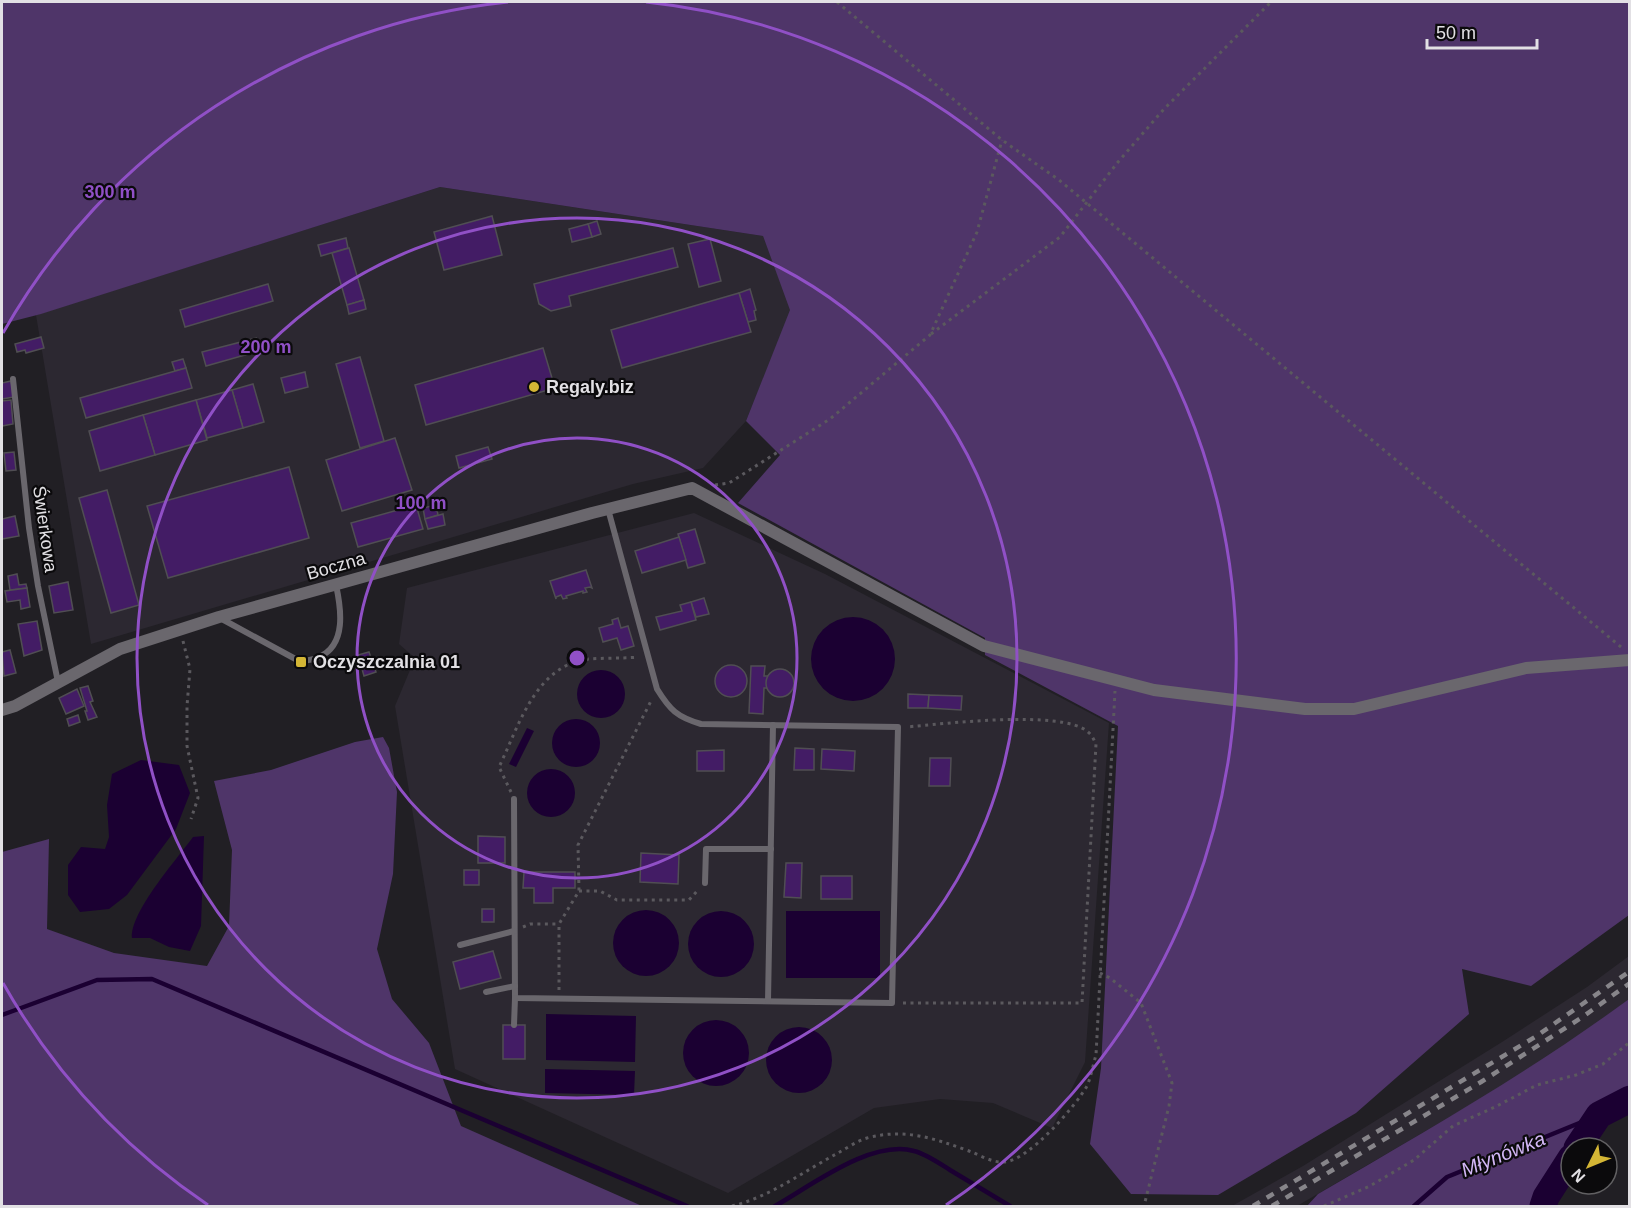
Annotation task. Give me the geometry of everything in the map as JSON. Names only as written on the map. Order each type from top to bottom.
[{"type":"street","name":"Boczna","points":[[2,710],[15,706],[120,650],[219,617],[608,509],[692,488]]},
{"type":"street","points":[[692,488],[984,646],[1154,690],[1305,709],[1354,710],[1526,668],[1629,660]]},
{"type":"lane","name":"Świerkowa","points":[[13,379],[29,528],[38,586],[58,682]]},
{"type":"lane","points":[[515,998],[892,1003],[898,727],[700,724],[683,719],[668,707],[657,690],[608,509]]},
{"type":"lane","points":[[219,617],[301,662],[320,657],[332,647],[338,636],[341,611],[336,585]]},
{"type":"lane","points":[[768,1001],[773,725]]},
{"type":"lane","points":[[514,799],[514,1025]]},
{"type":"lane","points":[[705,883],[706,849],[771,849]]},
{"type":"lane","points":[[460,945],[514,931]]},
{"type":"lane","points":[[486,992],[514,986]]},
{"type":"path","points":[[837,2],[1002,140],[1059,180],[1629,654]]},
{"type":"path","points":[[692,488],[729,483],[830,419],[930,334],[1060,237],[1118,162],[1164,110],[1271,2]]},
{"type":"path","points":[[930,334],[977,232],[1002,140]]},
{"type":"path","points":[[179,630],[190,669],[187,706],[188,746],[198,798],[191,819]]},
{"type":"path","points":[[514,799],[499,767],[532,697],[544,681],[578,660],[648,657]]},
{"type":"path","points":[[732,1206],[762,1196],[865,1138],[912,1134],[944,1142],[996,1161],[1006,1162],[1016,1158],[1050,1133],[1070,1111],[1088,1084],[1096,1055],[1115,679]]},
{"type":"path","points":[[559,998],[559,924],[579,891],[578,845],[657,690]]},
{"type":"path","points":[[892,1003],[1082,1003],[1096,744],[1088,731],[1068,724],[1029,718],[898,727]]},
{"type":"path","points":[[579,891],[600,891],[617,900],[689,900],[705,883]]},
{"type":"path","points":[[514,931],[530,924],[559,924]]},
{"type":"path","points":[[1100,973],[1110,978],[1141,1004],[1172,1083],[1169,1107],[1144,1206]]},
{"type":"path","points":[[1324,1206],[1370,1186],[1414,1160],[1453,1126],[1537,1085],[1576,1075],[1603,1064],[1629,1042]]},
{"type":"shaded area","points":[[2,2],[1629,2],[1629,915],[1531,986],[1462,969],[1469,1014],[1356,1113],[1218,1195],[1131,1194],[1090,1144],[1101,1068],[1118,726],[985,655],[985,638],[738,503],[780,455],[746,421],[790,310],[763,236],[440,187],[41,314],[2,324]]},
{"type":"shaded area","points":[[440,187],[763,236],[791,310],[746,421],[703,468],[633,484],[91,644],[36,315]]},
{"type":"shaded area","points":[[694,513],[825,574],[1109,723],[1085,1062],[1052,1128],[993,1103],[940,1099],[874,1108],[728,1193],[455,1069],[395,706],[415,658],[399,644],[407,588]]},
{"type":"shaded area","points":[[845,617],[861,617],[877,624],[888,635],[895,651],[892,675],[883,689],[861,701],[845,701],[829,694],[818,683],[811,667],[811,651],[818,635],[829,624]]},
{"type":"shaded area","points":[[596,670],[606,670],[618,677],[625,689],[625,699],[618,711],[606,718],[596,718],[581,707],[577,699],[577,689],[588,674]]},
{"type":"shaded area","points":[[571,719],[581,719],[593,726],[600,738],[600,748],[593,760],[581,767],[571,767],[556,756],[552,748],[552,738],[563,723]]},
{"type":"shaded area","points":[[527,728],[534,731],[516,767],[509,764]]},
{"type":"shaded area","points":[[383,737],[389,748],[397,792],[393,874],[377,949],[392,999],[429,1043],[461,1126],[642,1206],[2,1206],[2,852],[49,839],[47,929],[114,953],[207,966],[229,926],[232,850],[214,781],[271,770],[355,742]]},
{"type":"shaded area","points":[[141,760],[179,765],[190,793],[176,829],[127,895],[109,909],[80,912],[68,895],[68,865],[81,847],[105,849],[109,837],[107,805],[112,774]]},
{"type":"shaded area","points":[[546,769],[556,769],[568,776],[575,788],[575,798],[568,810],[556,817],[546,817],[531,806],[527,798],[527,788],[538,773]]},
{"type":"shaded area","points":[[204,836],[201,926],[190,951],[169,947],[150,938],[132,938],[133,927],[146,900],[193,837]]},
{"type":"shaded area","points":[[646,910],[659,913],[669,920],[676,930],[679,943],[676,956],[669,966],[659,973],[646,976],[633,973],[623,966],[616,956],[613,943],[616,930],[623,920],[633,913]]},
{"type":"shaded area","points":[[721,911],[734,914],[744,921],[751,931],[754,944],[751,957],[744,967],[734,974],[721,977],[708,974],[698,967],[691,957],[688,944],[691,931],[698,921],[708,914]]},
{"type":"shaded area","points":[[786,911],[880,911],[880,978],[786,978]]},
{"type":"shaded area","points":[[1629,956],[1629,999],[1573,1041],[1484,1097],[1297,1206],[1232,1206],[1303,1166],[1502,1042],[1587,987]]},
{"type":"shaded area","points":[[1629,999],[1629,1086],[1603,1099],[1573,1136],[1559,1136],[1559,1156],[1533,1206],[1307,1206],[1318,1194],[1437,1124],[1592,1026]]},
{"type":"shaded area","points":[[546,1014],[636,1016],[635,1062],[546,1060]]},
{"type":"shaded area","points":[[716,1020],[729,1023],[739,1030],[746,1040],[749,1053],[746,1066],[739,1076],[729,1083],[716,1086],[703,1083],[693,1076],[686,1066],[683,1053],[686,1040],[693,1030],[703,1023]]},
{"type":"shaded area","points":[[799,1027],[812,1030],[822,1037],[829,1047],[832,1060],[829,1073],[822,1083],[812,1090],[799,1093],[786,1090],[776,1083],[769,1073],[766,1060],[769,1047],[776,1037],[786,1030]]},
{"type":"shaded area","points":[[545,1069],[635,1071],[634,1095],[545,1093]]},
{"type":"building","points":[[492,216],[502,255],[444,270],[434,232]]},
{"type":"building","points":[[597,221],[601,234],[592,237],[588,224]]},
{"type":"building","points":[[588,224],[592,237],[572,242],[569,229]]},
{"type":"building","points":[[346,238],[348,248],[321,256],[318,245]]},
{"type":"building","points":[[710,239],[721,281],[699,287],[688,244]]},
{"type":"building","points":[[349,248],[364,300],[347,305],[332,253]]},
{"type":"building","points":[[673,248],[678,267],[569,296],[571,306],[551,311],[539,304],[534,284]]},
{"type":"building","points":[[268,284],[273,301],[185,327],[180,310]]},
{"type":"building","points":[[750,289],[756,310],[754,311],[756,320],[748,322],[739,293]]},
{"type":"building","points":[[739,293],[751,332],[622,368],[611,330]]},
{"type":"building","points":[[364,300],[366,309],[349,314],[347,305]]},
{"type":"building","points":[[41,337],[44,348],[26,353],[25,350],[17,352],[15,344]]},
{"type":"building","points":[[256,338],[259,351],[245,355],[241,342]]},
{"type":"building","points":[[241,342],[245,355],[206,366],[202,352]]},
{"type":"building","points":[[543,348],[555,388],[426,425],[415,385]]},
{"type":"building","points":[[360,357],[384,441],[360,448],[336,364]]},
{"type":"building","points":[[183,359],[186,368],[175,371],[172,362]]},
{"type":"building","points":[[186,368],[192,388],[86,418],[80,398]]},
{"type":"building","points":[[305,372],[308,387],[285,393],[281,378]]},
{"type":"building","points":[[11,381],[14,397],[2,399],[2,383]]},
{"type":"building","points":[[253,384],[264,422],[243,428],[232,390]]},
{"type":"building","points":[[232,390],[243,428],[207,438],[196,400]]},
{"type":"building","points":[[11,400],[13,424],[2,426],[2,401]]},
{"type":"building","points":[[196,400],[207,440],[155,455],[143,415]]},
{"type":"building","points":[[143,415],[155,455],[100,471],[89,431]]},
{"type":"building","points":[[395,438],[412,490],[342,511],[326,460]]},
{"type":"building","points":[[488,447],[492,459],[459,468],[456,456]]},
{"type":"building","points":[[14,452],[16,470],[6,471],[4,453]]},
{"type":"building","points":[[289,467],[309,538],[168,578],[147,506]]},
{"type":"building","points":[[107,490],[139,605],[111,613],[79,498]]},
{"type":"building","points":[[416,505],[423,529],[358,547],[351,523]]},
{"type":"building","points":[[436,505],[438,515],[425,519],[423,508]]},
{"type":"building","points":[[443,514],[445,525],[428,529],[425,519]]},
{"type":"building","points":[[15,516],[19,536],[2,539],[2,519]]},
{"type":"building","points":[[695,529],[705,563],[688,568],[678,534]]},
{"type":"building","points":[[679,537],[686,560],[642,573],[635,551]]},
{"type":"building","points":[[586,570],[592,588],[585,588],[587,592],[583,593],[583,591],[563,599],[561,595],[556,599],[550,581]]},
{"type":"building","points":[[17,574],[19,585],[26,584],[27,588],[10,590],[8,576]]},
{"type":"building","points":[[68,582],[73,610],[54,613],[49,586]]},
{"type":"building","points":[[27,588],[30,607],[21,609],[20,600],[7,602],[5,591]]},
{"type":"building","points":[[704,598],[709,614],[696,617],[691,602]]},
{"type":"building","points":[[691,602],[696,620],[660,630],[656,617],[682,611],[680,605]]},
{"type":"building","points":[[618,618],[621,628],[628,626],[634,646],[621,650],[617,638],[603,642],[599,628],[613,624],[612,620]]},
{"type":"building","points":[[37,621],[42,650],[24,656],[18,624]]},
{"type":"building","points":[[10,650],[16,673],[4,676],[2,652]]},
{"type":"building","points":[[369,652],[376,672],[364,676],[358,655]]},
{"type":"building","points":[[731,665],[742,670],[747,681],[742,692],[731,697],[720,692],[715,681],[720,670]]},
{"type":"building","points":[[751,666],[765,666],[764,676],[768,676],[767,688],[764,688],[763,714],[749,713]]},
{"type":"building","points":[[780,669],[790,673],[794,683],[790,693],[780,697],[770,693],[766,683],[770,673]]},
{"type":"building","points":[[88,686],[93,701],[90,702],[97,717],[88,720],[80,688]]},
{"type":"building","points":[[77,689],[84,706],[66,714],[59,698]]},
{"type":"building","points":[[908,694],[929,695],[928,708],[908,708]]},
{"type":"building","points":[[929,695],[962,696],[961,710],[928,708]]},
{"type":"building","points":[[78,715],[80,722],[69,726],[67,719]]},
{"type":"building","points":[[795,748],[814,749],[814,770],[794,770]]},
{"type":"building","points":[[822,749],[855,751],[854,771],[821,769]]},
{"type":"building","points":[[724,750],[724,771],[697,771],[697,751]]},
{"type":"building","points":[[930,758],[951,758],[950,786],[929,786]]},
{"type":"building","points":[[478,836],[505,837],[505,863],[478,863]]},
{"type":"building","points":[[641,853],[679,855],[678,884],[640,882]]},
{"type":"building","points":[[786,863],[802,863],[801,898],[784,897]]},
{"type":"building","points":[[464,870],[479,870],[479,885],[464,885]]},
{"type":"building","points":[[524,872],[575,872],[575,888],[553,888],[553,903],[534,903],[534,888],[523,888]]},
{"type":"building","points":[[821,876],[852,876],[852,899],[821,899]]},
{"type":"building","points":[[482,909],[494,909],[494,922],[482,922]]},
{"type":"building","points":[[493,951],[501,978],[460,989],[453,962]]},
{"type":"building","points":[[503,1025],[525,1025],[525,1059],[503,1059]]},
{"type":"waterway","points":[[2,1015],[97,980],[152,979],[687,1206]]},
{"type":"waterway","name":"Młynówka","points":[[1585,1136],[1599,1115],[1630,1099]]},
{"type":"waterway","name":"Młynówka","points":[[1414,1206],[1447,1177],[1599,1115]]},
{"type":"waterway","name":"Młynówka","points":[[775,1206],[842,1166],[879,1152],[897,1149],[928,1156],[1010,1206]]},
{"type":"waterway","points":[[1543,1206],[1559,1177]]},
{"type":"railway","points":[[1253,1206],[1535,1037],[1630,971]]},
{"type":"railway","points":[[1272,1206],[1481,1082],[1581,1018],[1630,983]]},
{"type":"place","name":"Regaly.biz","points":[[534,387]]},
{"type":"place","name":"Oczyszczalnia 01","points":[[301,662]]}]
